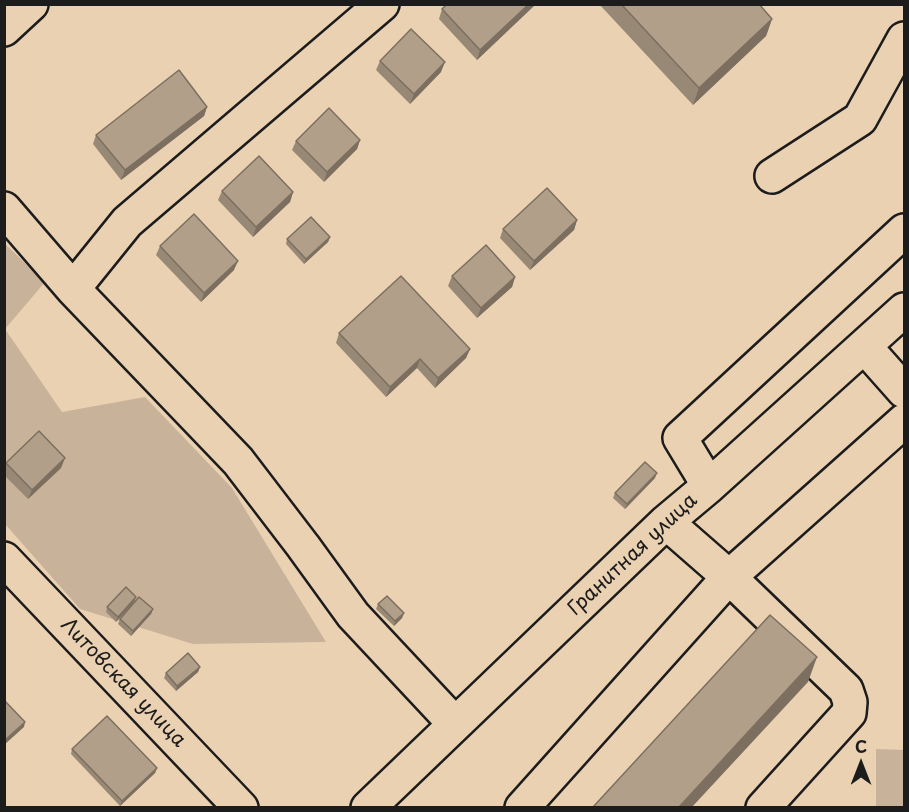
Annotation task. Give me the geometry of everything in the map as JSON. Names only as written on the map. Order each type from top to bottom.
[{"type":"street","points":[[4,29],[32,4]]},
{"type":"street","points":[[73,289],[127,222],[382,4]]},
{"type":"street","points":[[772,176],[860,120],[904,39]]},
{"type":"street","points":[[4,209],[73,289],[238,461],[353,615],[455,724]]},
{"type":"street","points":[[709,486],[680,438],[904,231]]},
{"type":"street","name":"Гранитная улица","points":[[368,807],[666,522],[904,310]]},
{"type":"street","points":[[865,347],[904,391]]},
{"type":"street","points":[[522,807],[729,577],[904,421]]},
{"type":"street","points":[[666,522],[729,577],[846,690],[850,702],[849,713],[763,807]]},
{"type":"street","name":"Литовская улица","points":[[4,559],[241,807]]},
{"type":"shaded area","points":[[4,243],[45,282],[5,329],[62,412],[145,397],[232,488],[326,642],[193,644],[80,609],[5,524]]},
{"type":"shaded area","points":[[876,749],[904,750],[904,807],[876,807]]},
{"type":"building","points":[[447,4],[529,4],[480,50],[442,9]]},
{"type":"building","points":[[621,4],[759,4],[772,19],[699,88]]},
{"type":"building","points":[[411,29],[445,62],[414,94],[380,61]]},
{"type":"building","points":[[179,70],[207,107],[125,170],[96,135]]},
{"type":"building","points":[[329,108],[360,140],[327,172],[296,141]]},
{"type":"building","points":[[259,156],[293,192],[256,227],[222,191]]},
{"type":"building","points":[[547,188],[577,220],[534,261],[503,229]]},
{"type":"building","points":[[194,214],[238,261],[204,293],[160,246]]},
{"type":"building","points":[[311,217],[330,237],[306,259],[287,239]]},
{"type":"building","points":[[486,245],[515,277],[481,308],[452,276]]},
{"type":"building","points":[[401,276],[470,349],[438,378],[420,359],[390,387],[339,333]]},
{"type":"building","points":[[39,431],[65,458],[32,490],[6,463]]},
{"type":"building","points":[[645,462],[657,473],[627,504],[615,493]]},
{"type":"building","points":[[126,587],[136,597],[118,617],[107,607]]},
{"type":"building","points":[[387,596],[404,613],[395,621],[378,604]]},
{"type":"building","points":[[139,597],[153,609],[133,631],[120,619]]},
{"type":"building","points":[[770,615],[817,657],[679,807],[593,807]]},
{"type":"building","points":[[188,653],[200,667],[177,686],[166,673]]},
{"type":"building","points":[[4,700],[25,722],[4,741]]},
{"type":"building","points":[[107,716],[157,768],[122,801],[72,749]]}]
